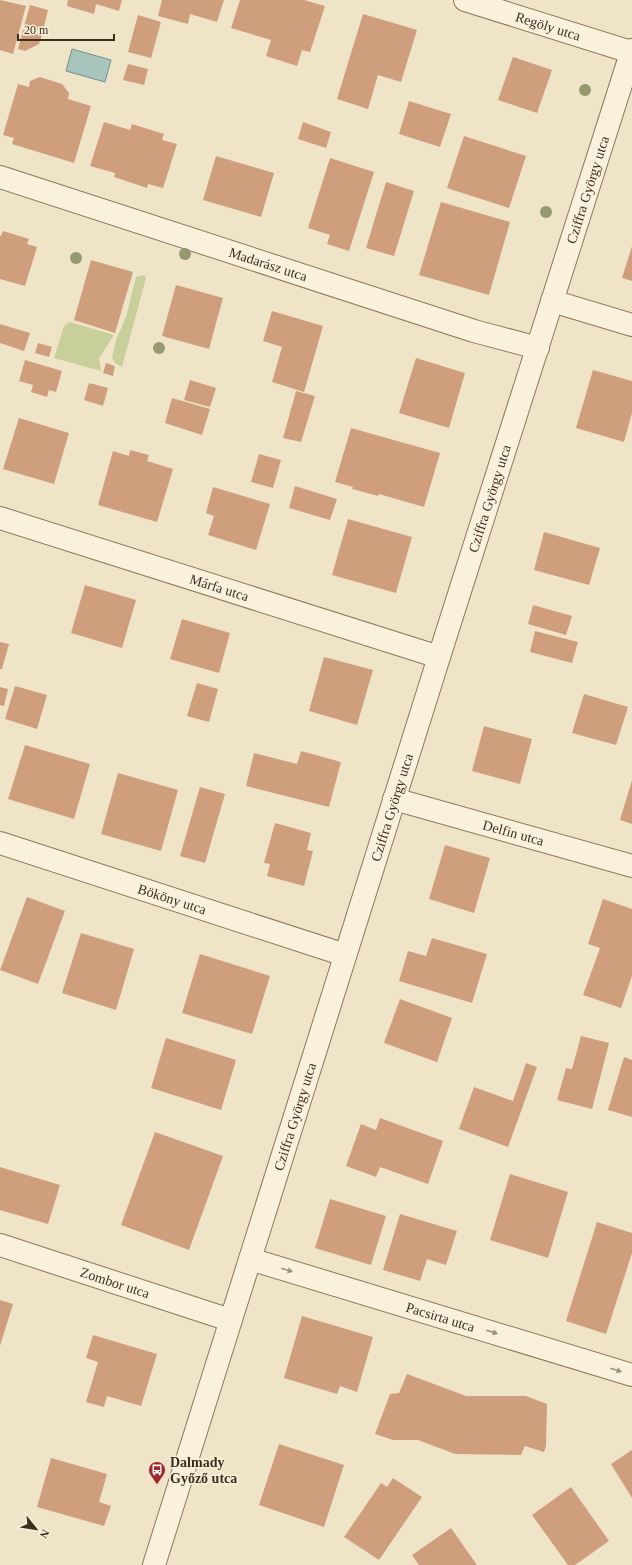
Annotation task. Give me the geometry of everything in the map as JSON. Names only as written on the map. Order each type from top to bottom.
[{"type":"street","name":"Regöly utca","points":[[465,0],[632,51]]},
{"type":"street","name":"Cziffra György utca","points":[[154,1565],[394,799],[632,51]]},
{"type":"street","name":"Madarász utca","points":[[0,177],[474,331],[538,348]]},
{"type":"street","points":[[552,301],[632,325]]},
{"type":"street","name":"Márfa utca","points":[[0,518],[439,657]]},
{"type":"street","name":"Delfin utca","points":[[394,799],[632,866]]},
{"type":"street","name":"Bököny utca","points":[[0,843],[345,955]]},
{"type":"street","name":"Zombor utca","points":[[0,1245],[230,1320]]},
{"type":"street","name":"Pacsirta utca","points":[[250,1259],[632,1375]]},
{"type":"green space","points":[[144,275],[146,278],[122,367],[115,363],[112,358],[116,340],[126,317],[136,277]]},
{"type":"green space","points":[[70,322],[114,335],[99,358],[101,371],[54,358],[64,326]]},
{"type":"water","points":[[72,49],[111,60],[105,82],[66,71]]},
{"type":"building","points":[[0,0],[26,6],[13,54],[0,50]]},
{"type":"building","points":[[68,0],[122,0],[119,11],[96,4],[94,14],[67,6]]},
{"type":"building","points":[[162,0],[224,0],[217,22],[190,14],[188,24],[158,16]]},
{"type":"building","points":[[240,0],[304,0],[325,6],[310,52],[302,50],[297,66],[266,56],[271,40],[231,28]]},
{"type":"building","points":[[30,5],[48,10],[43,31],[24,26]]},
{"type":"building","points":[[363,14],[417,30],[401,82],[378,75],[368,109],[337,99]]},
{"type":"building","points":[[138,15],[161,22],[151,58],[128,52]]},
{"type":"building","points":[[23,30],[42,35],[39,44],[25,51],[18,49]]},
{"type":"building","points":[[513,57],[552,70],[537,113],[498,100]]},
{"type":"building","points":[[128,64],[148,69],[144,85],[123,80]]},
{"type":"building","points":[[40,77],[62,84],[69,93],[68,99],[91,106],[74,163],[12,144],[14,138],[3,135],[18,84],[29,87],[30,81]]},
{"type":"building","points":[[409,101],[451,114],[440,147],[399,134]]},
{"type":"building","points":[[104,122],[130,130],[132,124],[164,134],[162,140],[177,144],[163,188],[148,184],[147,188],[114,177],[115,173],[90,166]]},
{"type":"building","points":[[303,122],[331,132],[326,148],[298,139]]},
{"type":"building","points":[[464,136],[526,156],[509,208],[447,188]]},
{"type":"building","points":[[216,156],[274,173],[261,217],[203,200]]},
{"type":"building","points":[[330,158],[374,172],[349,251],[327,244],[330,235],[308,228]]},
{"type":"building","points":[[386,182],[414,191],[394,256],[366,248]]},
{"type":"building","points":[[441,202],[510,222],[489,295],[419,275]]},
{"type":"building","points":[[3,231],[29,239],[27,244],[37,247],[25,286],[0,279],[0,236]]},
{"type":"building","points":[[632,246],[632,281],[622,278]]},
{"type":"building","points":[[91,260],[133,272],[115,333],[74,320]]},
{"type":"building","points":[[176,285],[223,298],[209,349],[162,336]]},
{"type":"building","points":[[272,311],[323,326],[304,392],[272,382],[282,347],[263,341]]},
{"type":"building","points":[[0,324],[30,333],[24,351],[0,343]]},
{"type":"building","points":[[38,343],[52,347],[49,357],[35,353]]},
{"type":"building","points":[[416,358],[465,373],[449,428],[399,413]]},
{"type":"building","points":[[25,360],[62,371],[56,392],[49,390],[47,397],[31,392],[33,385],[19,381]]},
{"type":"building","points":[[106,363],[115,366],[113,376],[103,373]]},
{"type":"building","points":[[593,370],[632,381],[632,413],[624,442],[576,428]]},
{"type":"building","points":[[190,380],[216,388],[210,407],[184,400]]},
{"type":"building","points":[[89,383],[108,388],[103,406],[84,400]]},
{"type":"building","points":[[296,391],[315,396],[301,442],[283,438]]},
{"type":"building","points":[[172,398],[210,409],[202,435],[165,423]]},
{"type":"building","points":[[19,418],[69,433],[54,484],[3,469]]},
{"type":"building","points":[[351,428],[440,453],[424,507],[379,494],[378,496],[352,489],[353,487],[335,482]]},
{"type":"building","points":[[130,450],[149,455],[147,461],[173,469],[157,522],[98,505],[113,451],[129,456]]},
{"type":"building","points":[[259,454],[281,460],[273,488],[251,482]]},
{"type":"building","points":[[295,486],[337,499],[330,520],[289,508]]},
{"type":"building","points":[[213,487],[270,504],[256,550],[208,535],[214,516],[206,513]]},
{"type":"building","points":[[348,519],[412,537],[396,593],[332,575]]},
{"type":"building","points":[[544,532],[600,548],[589,585],[534,570]]},
{"type":"building","points":[[85,585],[136,600],[122,648],[71,633]]},
{"type":"building","points":[[533,605],[572,616],[566,635],[528,624]]},
{"type":"building","points":[[182,619],[230,633],[219,673],[170,659]]},
{"type":"building","points":[[535,631],[578,642],[572,663],[530,652]]},
{"type":"building","points":[[0,642],[9,644],[2,669],[0,669]]},
{"type":"building","points":[[324,657],[373,670],[357,725],[309,711]]},
{"type":"building","points":[[197,683],[218,689],[209,722],[187,716]]},
{"type":"building","points":[[15,686],[47,695],[37,729],[5,719]]},
{"type":"building","points":[[0,687],[8,689],[4,706],[0,705]]},
{"type":"building","points":[[584,694],[628,707],[616,745],[572,733]]},
{"type":"building","points":[[484,726],[532,739],[520,784],[472,771]]},
{"type":"building","points":[[25,745],[90,764],[74,819],[8,799]]},
{"type":"building","points":[[301,751],[341,762],[329,807],[246,786],[254,753],[297,764]]},
{"type":"building","points":[[118,773],[178,790],[161,851],[101,834]]},
{"type":"building","points":[[632,780],[632,824],[620,820]]},
{"type":"building","points":[[200,787],[225,794],[205,863],[180,856]]},
{"type":"building","points":[[275,823],[311,833],[307,850],[313,851],[304,886],[267,876],[270,864],[264,863]]},
{"type":"building","points":[[445,845],[490,858],[474,913],[429,899]]},
{"type":"building","points":[[27,897],[65,911],[38,984],[0,970]]},
{"type":"building","points":[[603,899],[632,909],[632,976],[621,1008],[583,995],[600,948],[588,944]]},
{"type":"building","points":[[81,933],[134,949],[116,1010],[62,993]]},
{"type":"building","points":[[432,938],[487,954],[472,1003],[399,981],[408,951],[426,956]]},
{"type":"building","points":[[200,954],[270,976],[252,1034],[182,1013]]},
{"type":"building","points":[[400,999],[452,1018],[437,1062],[384,1043]]},
{"type":"building","points":[[581,1036],[609,1043],[592,1109],[557,1100],[566,1068],[572,1069]]},
{"type":"building","points":[[166,1038],[236,1060],[221,1110],[151,1088]]},
{"type":"building","points":[[624,1057],[632,1060],[632,1117],[608,1110]]},
{"type":"building","points":[[526,1063],[537,1067],[508,1147],[459,1129],[474,1087],[513,1101]]},
{"type":"building","points":[[380,1118],[443,1141],[428,1184],[380,1167],[376,1177],[346,1166],[361,1124],[376,1130]]},
{"type":"building","points":[[155,1132],[223,1156],[189,1250],[121,1225]]},
{"type":"building","points":[[0,1167],[60,1185],[48,1224],[0,1210]]},
{"type":"building","points":[[510,1174],[568,1192],[548,1258],[490,1240]]},
{"type":"building","points":[[330,1199],[386,1216],[371,1265],[315,1248]]},
{"type":"building","points":[[400,1214],[457,1231],[446,1265],[427,1259],[420,1281],[383,1270]]},
{"type":"building","points":[[597,1222],[632,1233],[632,1253],[606,1334],[566,1321]]},
{"type":"building","points":[[0,1300],[13,1304],[0,1346]]},
{"type":"building","points":[[302,1316],[373,1337],[357,1392],[340,1386],[337,1394],[284,1378]]},
{"type":"building","points":[[93,1335],[157,1354],[141,1406],[107,1396],[104,1407],[86,1402],[98,1362],[86,1358]]},
{"type":"building","points":[[407,1374],[466,1396],[526,1396],[547,1404],[546,1446],[544,1452],[525,1446],[521,1455],[455,1454],[418,1440],[393,1440],[375,1434],[390,1394],[399,1393]]},
{"type":"building","points":[[279,1444],[344,1465],[324,1527],[259,1505]]},
{"type":"building","points":[[632,1450],[632,1498],[611,1464]]},
{"type":"building","points":[[51,1458],[107,1474],[99,1502],[111,1506],[104,1526],[37,1507]]},
{"type":"building","points":[[393,1478],[422,1497],[379,1560],[344,1537],[381,1483],[387,1487]]},
{"type":"building","points":[[571,1487],[609,1541],[575,1565],[568,1565],[532,1515]]},
{"type":"building","points":[[451,1528],[477,1565],[419,1565],[412,1555]]},
{"type":"place","name":"Dalmady Győző utca","points":[[157,1485]]}]
